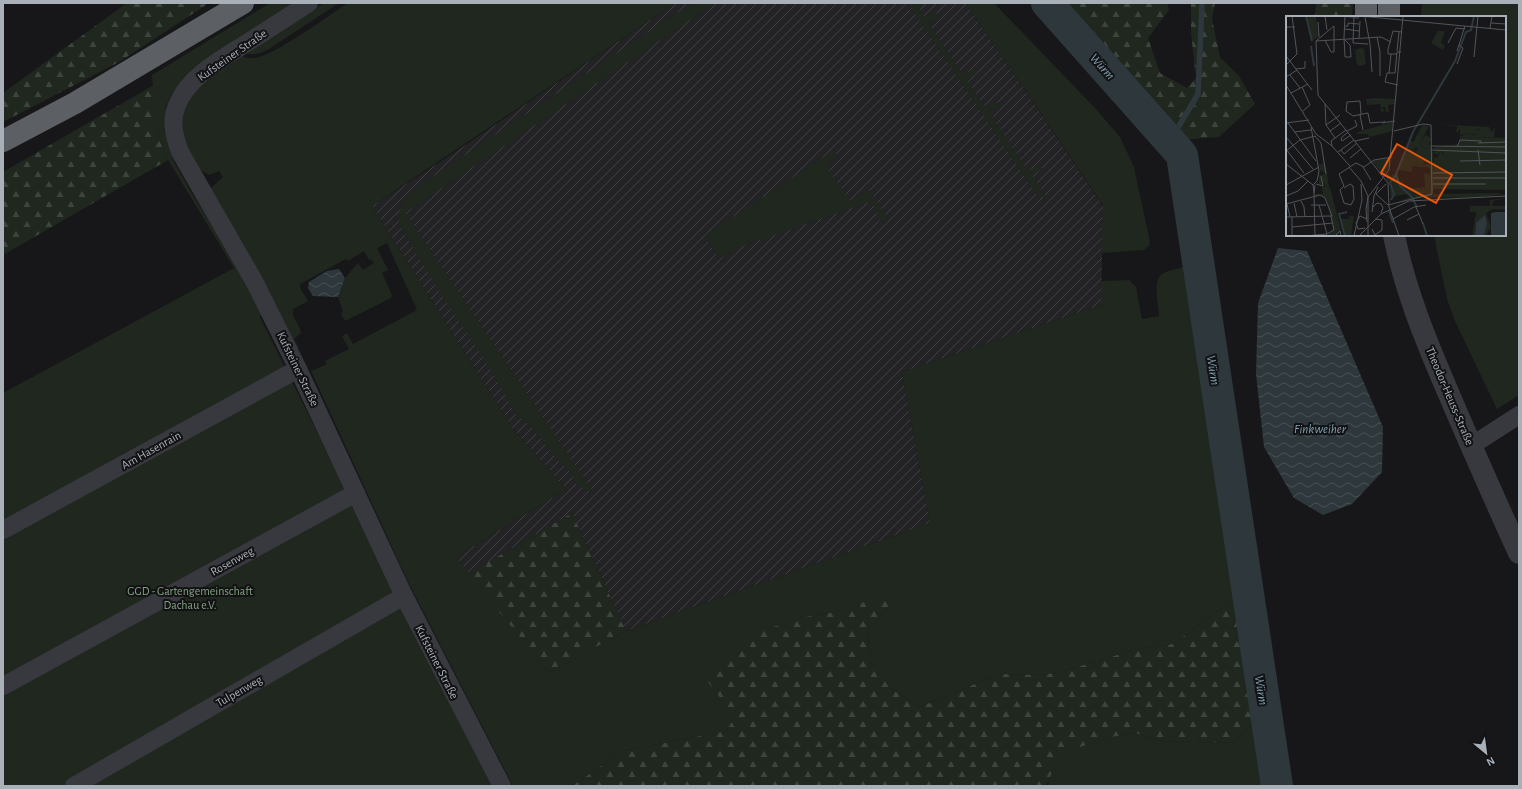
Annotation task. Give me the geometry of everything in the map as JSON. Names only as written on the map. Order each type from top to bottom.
[{"type":"highway","points":[[3,142],[75,103],[243,3]]},
{"type":"highway","points":[[1366,3],[1366,16]]},
{"type":"highway","points":[[1389,3],[1389,16]]},
{"type":"street","name":"Kufsteiner Straße","points":[[308,3],[200,75],[184,92],[177,105],[173,132],[180,152],[254,281],[298,370],[404,596],[502,786]]},
{"type":"street","name":"Theodor-Heuss-Straße","points":[[1394,236],[1406,284],[1423,332],[1471,446],[1519,553]]},
{"type":"street","name":"Am Hasenrain","points":[[3,530],[298,370]]},
{"type":"street","points":[[1471,446],[1519,415]]},
{"type":"street","name":"Rosenweg","points":[[3,686],[356,493]]},
{"type":"street","name":"Tulpenweg","points":[[74,786],[404,596]]},
{"type":"shaded area","points":[[675,3],[966,3],[1103,206],[1101,305],[902,372],[930,523],[626,631],[572,513],[468,574],[456,557],[566,489],[513,429],[372,206],[449,156]]},
{"type":"green space","points":[[127,3],[209,3],[119,62],[3,122],[3,93]]},
{"type":"green space","name":"GGD - Gartengemeinschaft Dachau e.V.","points":[[270,3],[301,3],[183,82],[173,92],[166,106],[164,130],[173,160],[191,192],[238,267],[262,313],[260,317],[493,786],[3,786],[3,393],[234,268],[168,160],[156,127],[152,75]]},
{"type":"green space","points":[[324,3],[339,3],[269,49],[255,54],[245,53]]},
{"type":"green space","points":[[348,3],[675,3],[372,206],[513,429],[566,489],[456,557],[549,672],[626,631],[930,523],[902,372],[1101,305],[1101,281],[1129,280],[1136,287],[1142,319],[1159,316],[1157,282],[1159,277],[1168,271],[1189,266],[1237,597],[1173,644],[1137,649],[1064,671],[1042,675],[999,674],[920,707],[890,688],[871,662],[867,632],[889,606],[885,595],[841,611],[799,618],[726,731],[623,751],[572,786],[513,786],[409,584],[311,371],[327,364],[325,361],[349,349],[342,336],[347,333],[353,344],[417,310],[387,243],[377,248],[388,270],[382,273],[392,295],[391,298],[345,321],[341,314],[343,312],[338,297],[345,278],[358,263],[363,270],[374,263],[371,259],[369,260],[364,251],[348,261],[346,259],[300,284],[301,290],[308,301],[293,309],[294,318],[301,333],[294,339],[299,348],[295,347],[210,189],[223,177],[219,171],[209,175],[193,166],[180,128],[183,109],[192,93],[210,77],[241,56],[252,58],[262,56],[273,51]]},
{"type":"green space","points":[[691,3],[715,3],[405,213],[595,494],[577,485],[570,472],[555,457],[531,427],[515,413],[491,370],[437,288],[400,226],[400,212],[401,207],[407,197],[422,184]]},
{"type":"green space","points":[[898,3],[922,3],[917,6],[924,17],[935,11],[938,16],[928,23],[963,75],[974,68],[977,73],[967,80],[985,107],[996,101],[999,105],[989,112],[1028,171],[1039,164],[1042,169],[1032,176],[1046,197],[1037,196],[909,5]]},
{"type":"green space","points":[[966,3],[994,3],[1096,109],[1120,137],[1134,167],[1149,237],[1150,245],[1144,250],[1101,253],[1103,205]]},
{"type":"green space","points":[[1047,3],[1167,3],[1169,10],[1148,38],[1160,73],[1187,88],[1196,78],[1191,33],[1191,3],[1215,3],[1212,19],[1220,57],[1239,76],[1255,104],[1219,137],[1170,141]]},
{"type":"green space","points":[[1316,3],[1353,3],[1352,16],[1315,16]]},
{"type":"green space","points":[[1422,3],[1519,4],[1519,395],[1497,409],[1455,321],[1447,299],[1434,236],[1506,236],[1506,16],[1421,16]]},
{"type":"green space","points":[[154,85],[156,127],[168,160],[3,255],[3,172]]},
{"type":"green space","points":[[834,150],[838,156],[825,165],[851,202],[869,190],[887,217],[885,220],[880,222],[872,201],[737,248],[720,259],[704,236]]},
{"type":"green space","points":[[572,513],[626,631],[549,672],[468,574]]},
{"type":"green space","points":[[885,594],[889,606],[867,632],[871,662],[890,688],[920,707],[999,674],[1042,675],[1064,671],[1137,649],[1173,644],[1237,597],[1254,723],[1232,743],[1162,741],[1135,733],[1106,738],[1077,748],[1060,760],[1048,780],[1047,786],[572,786],[623,751],[726,731],[735,717],[705,678],[742,638],[799,618],[841,611]]},
{"type":"green space","points":[[1254,723],[1263,786],[1049,786],[1048,780],[1060,760],[1076,748],[1106,738],[1135,733],[1162,741],[1232,743]]},
{"type":"water","name":"Finkweiher","points":[[1278,248],[1307,251],[1383,427],[1382,472],[1352,504],[1323,515],[1294,498],[1264,447],[1256,374],[1258,303]]},
{"type":"water","points":[[339,269],[345,278],[338,297],[313,296],[308,288],[309,282],[327,271]]},
{"type":"waterway","name":"Würm","points":[[1047,3],[1182,155],[1277,786]]},
{"type":"waterway","points":[[1170,141],[1198,94],[1202,3]]}]
